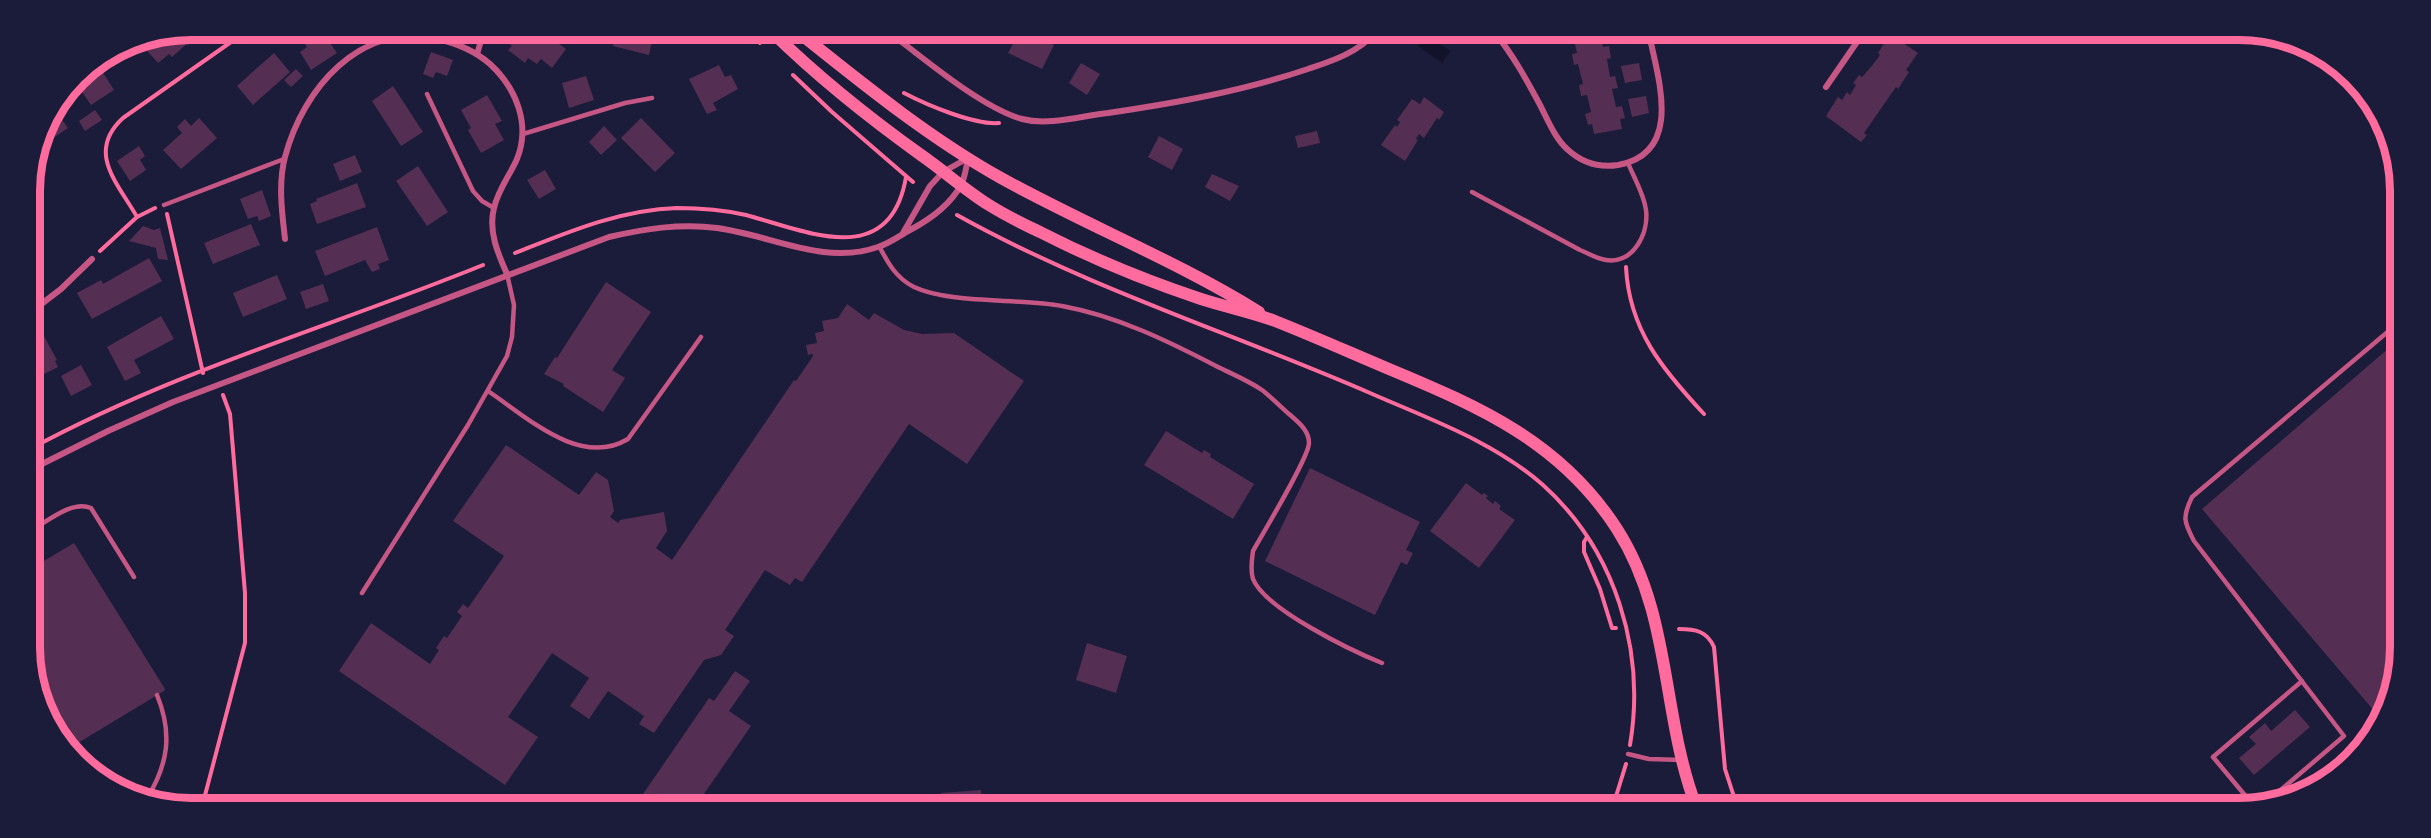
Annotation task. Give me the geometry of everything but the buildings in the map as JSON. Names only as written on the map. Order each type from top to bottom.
[{"type":"main road","points":[[781,40],[839,93],[990,206],[1068,245],[1200,298],[1272,320],[1442,391],[1496,418],[1544,448],[1595,497],[1619,532],[1647,590],[1660,639],[1682,760],[1693,797]]},
{"type":"main road","points":[[808,40],[882,99],[968,159],[1070,214],[1211,282],[1272,320]]},
{"type":"street","points":[[285,239],[282,205],[284,159],[308,103],[332,72],[356,51],[383,40]]},
{"type":"street","points":[[441,40],[477,54],[499,73],[509,86],[520,109],[523,134],[517,158],[494,208],[493,233],[507,274]]},
{"type":"street","points":[[477,54],[481,40]]},
{"type":"street","points":[[900,40],[995,107],[1020,118],[1050,120],[1195,98],[1255,86],[1344,56],[1368,40]]},
{"type":"street","points":[[1500,40],[1565,147],[1580,159],[1597,165],[1609,166],[1628,163],[1650,147],[1657,138],[1663,121],[1661,97],[1649,40]]},
{"type":"street","points":[[1826,87],[1857,40]]},
{"type":"street","points":[[902,234],[925,193],[943,172],[968,159]]},
{"type":"street","points":[[40,465],[140,416],[507,274],[609,237],[677,226],[699,226],[737,232],[829,253],[851,254],[879,246],[930,219],[961,185],[968,159]]},
{"type":"street","points":[[41,305],[61,289],[92,259]]},
{"type":"lane","points":[[427,94],[473,191],[482,201],[494,208]]},
{"type":"lane","points":[[523,134],[625,103],[652,98]]},
{"type":"lane","points":[[164,205],[284,159]]},
{"type":"lane","points":[[1472,192],[1598,258],[1607,260],[1626,257],[1643,238],[1646,219],[1643,197],[1628,163]]},
{"type":"lane","points":[[879,246],[896,274],[915,288],[934,294],[1032,302],[1094,313],[1160,339],[1261,390],[1297,422],[1308,434],[1309,442],[1308,454],[1253,551],[1251,563],[1254,579],[1261,589],[1293,616],[1349,650],[1382,663]]},
{"type":"lane","points":[[362,593],[488,391],[507,356],[512,337],[514,305],[507,274]]},
{"type":"lane","points":[[2277,793],[2344,736],[2194,541],[2186,527],[2184,512],[2192,497],[2390,330]]},
{"type":"lane","points":[[488,391],[544,429],[574,444],[596,450],[616,447],[628,439],[700,337]]},
{"type":"lane","points":[[40,525],[72,508],[85,505],[91,508],[134,577]]},
{"type":"lane","points":[[2247,797],[2214,757],[2302,681]]},
{"type":"lane","points":[[151,791],[165,760],[167,738],[165,721],[157,695]]},
{"type":"lane","points":[[1628,754],[1649,759],[1682,760]]},
{"type":"path","points":[[137,217],[105,159],[105,146],[110,132],[123,118],[234,40]]},
{"type":"path","points":[[756,40],[762,45]]},
{"type":"path","points":[[785,68],[840,120],[913,182]]},
{"type":"path","points":[[904,93],[918,100],[983,121],[1010,122],[1020,118]]},
{"type":"path","points":[[92,259],[137,217],[164,205],[202,372]]},
{"type":"path","points":[[957,215],[1022,249],[1107,288],[1327,374],[1459,431],[1529,474],[1558,501],[1587,537],[1614,590],[1630,643],[1635,685],[1632,729],[1628,754],[1616,797]]},
{"type":"path","points":[[1626,257],[1627,285],[1649,348],[1672,380],[1704,414]]},
{"type":"path","points":[[40,444],[99,415],[202,372],[483,265]]},
{"type":"path","points":[[204,798],[245,643],[244,593],[230,414],[223,395]]},
{"type":"path","points":[[1587,537],[1584,542],[1584,552],[1600,589],[1612,628],[1616,628]]},
{"type":"path","points":[[1679,628],[1698,630],[1711,640],[1714,647],[1725,770],[1734,797]]},
{"type":"shaded area","points":[[1422,40],[1434,40],[1450,51],[1442,63],[1418,46]]}]
